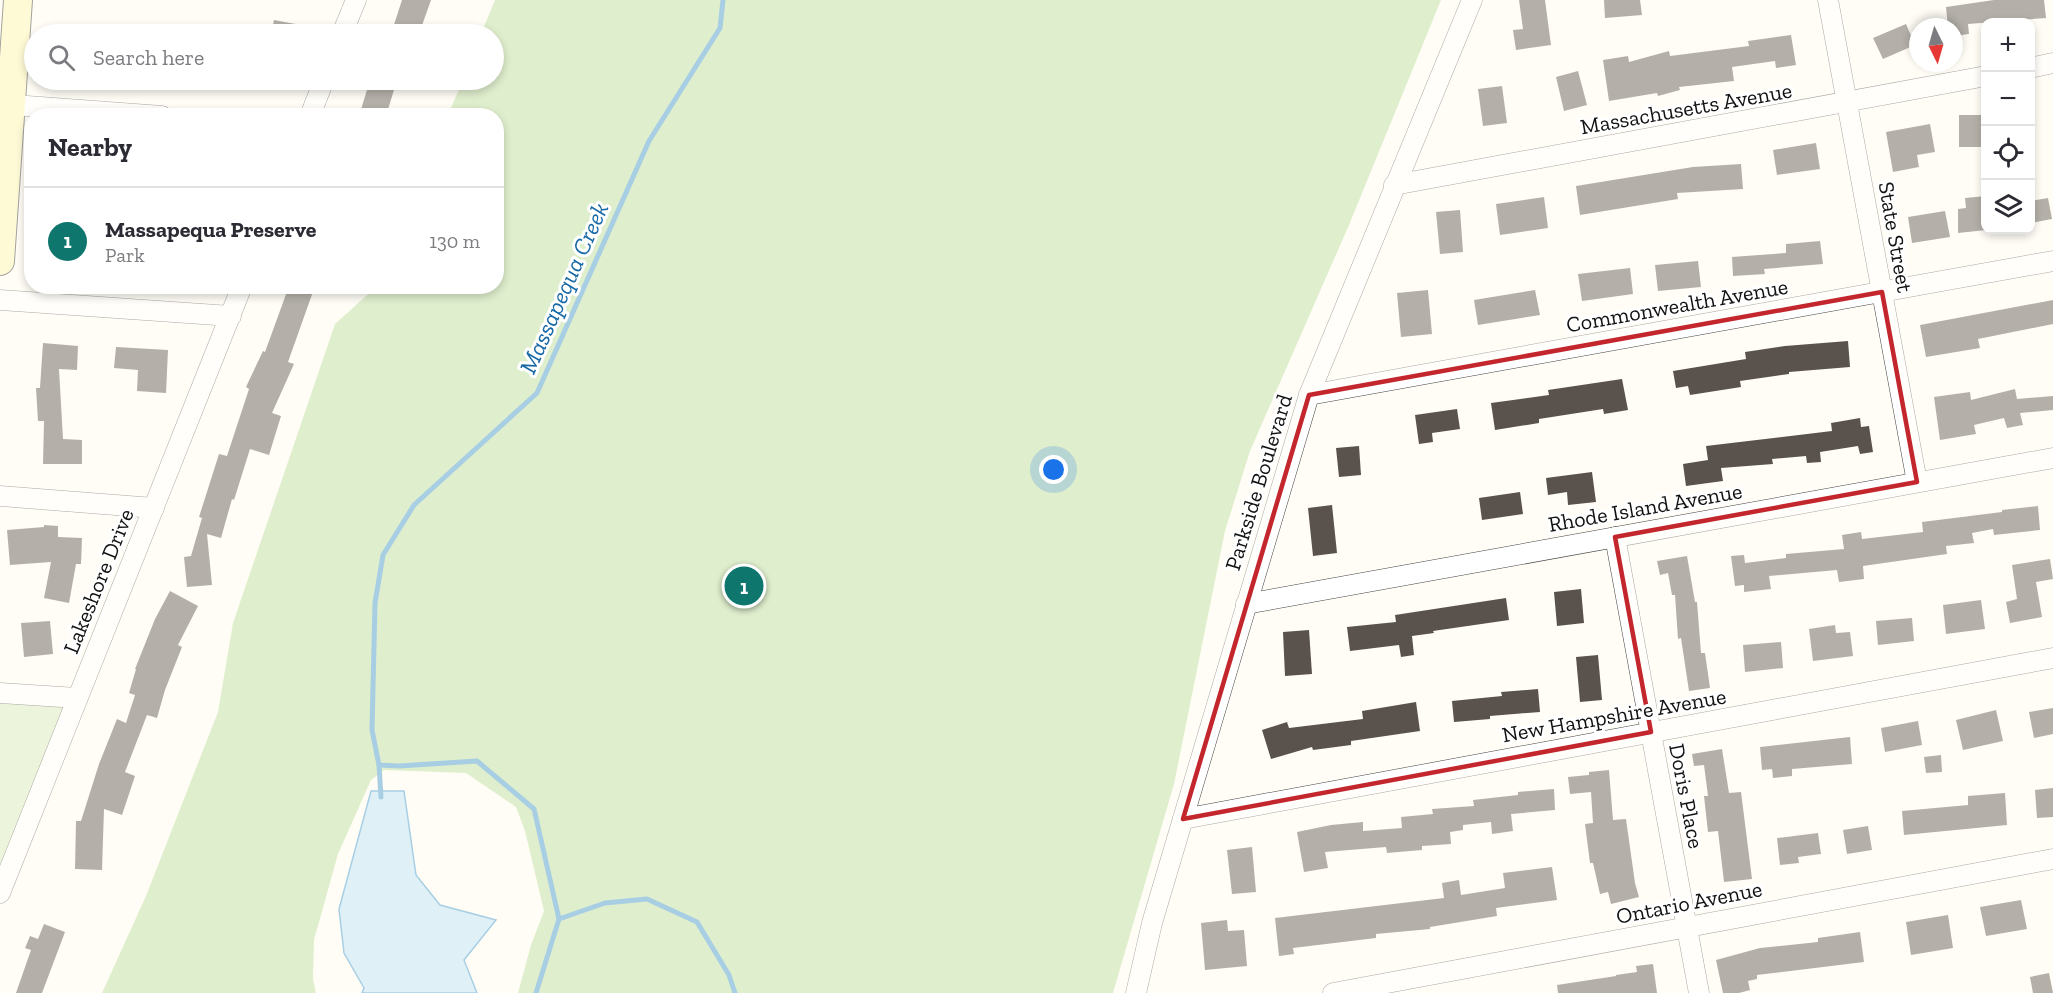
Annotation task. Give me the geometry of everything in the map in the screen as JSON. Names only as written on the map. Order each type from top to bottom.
[{"type":"street","points":[[0,261],[5,104],[18,0]]},
{"type":"street","points":[[346,24],[356,0]]},
{"type":"street","name":"Parkside Boulevard","points":[[1136,993],[1152,923],[1309,395],[1472,0]]},
{"type":"street","name":"State Street","points":[[1828,0],[1917,482]]},
{"type":"street","points":[[2035,67],[2053,63]]},
{"type":"street","name":"Massachusetts Avenue","points":[[1394,185],[1981,77]]},
{"type":"street","points":[[313,108],[320,90]]},
{"type":"street","points":[[5,104],[57,108]]},
{"type":"street","name":"Commonwealth Avenue","points":[[1309,395],[2053,261]]},
{"type":"street","name":"Lakeshore Drive","points":[[1,890],[239,294]]},
{"type":"street","points":[[0,300],[231,316]]},
{"type":"street","name":"Rhode Island Avenue","points":[[1246,604],[2053,458]]},
{"type":"street","points":[[0,496],[154,508]]},
{"type":"street","name":"Doris Place","points":[[1615,537],[1699,993]]},
{"type":"street","name":"New Hampshire Avenue","points":[[1183,819],[2053,658]]},
{"type":"street","points":[[0,693],[76,698]]},
{"type":"street","name":"Ontario Avenue","points":[[1334,993],[2053,859]]},
{"type":"highlighted area","points":[[1882,292],[1917,482],[1615,537],[1651,732],[1183,819],[1309,395]]},
{"type":"green space","points":[[495,0],[1441,0],[1349,225],[1250,451],[1225,531],[1174,784],[1113,993],[518,993],[531,945],[544,911],[525,831],[516,807],[466,773],[384,770],[371,780],[338,854],[314,940],[313,979],[316,993],[102,993],[146,896],[218,712],[233,623],[335,324],[368,294],[504,294],[504,108],[451,108],[459,90],[504,90],[504,24],[485,24]]},
{"type":"green space","points":[[0,693],[77,698],[0,889]]},
{"type":"water","points":[[371,791],[404,791],[416,875],[440,905],[496,920],[464,960],[477,993],[362,993],[364,988],[344,953],[339,909]]},
{"type":"building","points":[[402,0],[431,0],[423,24],[394,24]]},
{"type":"building","points":[[1519,0],[1545,0],[1551,45],[1516,50],[1513,30],[1523,29]]},
{"type":"building","points":[[1604,0],[1640,0],[1642,15],[1605,18]]},
{"type":"building","points":[[1994,0],[2044,0],[2046,18],[1981,18],[1981,23],[1968,24],[1969,34],[1963,35],[1963,18],[1947,18],[1946,7]]},
{"type":"building","points":[[274,20],[296,24],[273,24]]},
{"type":"building","points":[[1906,24],[1909,31],[1909,48],[1883,59],[1873,38]]},
{"type":"building","points":[[1791,35],[1796,65],[1776,68],[1775,61],[1732,67],[1734,81],[1679,87],[1680,90],[1658,96],[1657,93],[1609,101],[1603,60],[1628,56],[1629,62],[1669,51],[1670,56],[1749,46],[1748,41]]},
{"type":"building","points":[[1578,71],[1587,105],[1564,111],[1556,77]]},
{"type":"building","points":[[1502,86],[1507,123],[1483,126],[1478,89]]},
{"type":"building","points":[[367,90],[394,90],[388,108],[361,108]]},
{"type":"building","points":[[1959,115],[1981,115],[1981,147],[1959,147]]},
{"type":"building","points":[[1930,124],[1935,152],[1917,155],[1919,167],[1893,172],[1886,132]]},
{"type":"building","points":[[1816,143],[1820,169],[1777,175],[1773,150]]},
{"type":"building","points":[[1741,164],[1743,189],[1677,193],[1678,199],[1580,215],[1576,186],[1693,167]]},
{"type":"building","points":[[1981,196],[1981,231],[1958,233],[1958,209],[1966,208],[1965,198]]},
{"type":"building","points":[[1544,197],[1548,228],[1500,235],[1496,204]]},
{"type":"building","points":[[2048,198],[2052,219],[2035,222],[2035,200]]},
{"type":"building","points":[[1460,210],[1463,252],[1440,254],[1436,212]]},
{"type":"building","points":[[1945,211],[1950,237],[1912,243],[1908,217]]},
{"type":"building","points":[[1820,241],[1823,264],[1764,269],[1765,274],[1733,276],[1732,257],[1786,253],[1786,244]]},
{"type":"building","points":[[1698,261],[1701,287],[1658,291],[1655,265]]},
{"type":"building","points":[[1630,268],[1633,294],[1582,301],[1578,274]]},
{"type":"building","points":[[1428,290],[1432,334],[1401,337],[1397,293]]},
{"type":"building","points":[[1535,290],[1540,315],[1478,325],[1474,300]]},
{"type":"building","points":[[286,294],[312,294],[288,362],[294,364],[272,413],[281,416],[269,455],[250,449],[221,538],[207,534],[212,585],[187,587],[184,557],[191,556],[202,518],[199,517],[219,454],[227,456],[249,389],[246,387],[263,351],[265,352]]},
{"type":"building","points":[[2053,300],[2053,324],[1978,339],[1980,348],[1926,357],[1920,325]]},
{"type":"building","points":[[1848,341],[1850,367],[1789,372],[1789,374],[1740,381],[1741,387],[1690,395],[1688,386],[1676,388],[1673,371],[1746,359],[1745,352]]},
{"type":"building","points":[[43,343],[78,346],[77,370],[59,369],[63,439],[82,440],[82,464],[43,464],[44,421],[38,421],[36,388],[40,388]]},
{"type":"building","points":[[116,347],[168,350],[166,393],[137,391],[138,370],[114,368]]},
{"type":"building","points":[[1622,379],[1628,410],[1604,414],[1603,409],[1539,419],[1539,423],[1495,430],[1491,403],[1549,395],[1548,390]]},
{"type":"building","points":[[2015,389],[2017,399],[2053,396],[2053,410],[2020,413],[2023,425],[2007,428],[2004,418],[1974,425],[1976,434],[1940,440],[1934,397],[1970,392],[1971,400]]},
{"type":"building","points":[[1457,409],[1460,429],[1432,433],[1433,442],[1419,444],[1415,415]]},
{"type":"building","points":[[1860,418],[1861,427],[1869,426],[1873,452],[1860,454],[1858,446],[1820,452],[1821,462],[1807,463],[1806,456],[1772,459],[1773,464],[1721,468],[1723,481],[1686,486],[1683,464],[1708,460],[1706,446],[1832,431],[1831,423]]},
{"type":"building","points":[[1359,446],[1361,475],[1339,477],[1336,448]]},
{"type":"building","points":[[1592,472],[1596,502],[1568,505],[1567,492],[1548,495],[1546,478]]},
{"type":"building","points":[[1520,492],[1523,514],[1482,520],[1479,498]]},
{"type":"building","points":[[1332,505],[1337,553],[1313,556],[1308,508]]},
{"type":"building","points":[[2038,506],[2040,530],[1994,535],[1993,529],[1972,533],[1974,543],[1946,546],[1947,554],[1863,566],[1864,579],[1839,582],[1837,570],[1769,576],[1771,589],[1744,592],[1744,585],[1735,586],[1731,556],[1744,555],[1745,563],[1786,558],[1786,554],[1844,549],[1842,535],[1861,532],[1862,539],[1923,532],[1922,522]]},
{"type":"building","points":[[44,525],[58,526],[58,537],[82,538],[81,564],[76,564],[69,603],[44,598],[51,562],[10,565],[7,530],[44,527]]},
{"type":"building","points":[[1687,556],[1695,602],[1697,602],[1701,653],[1705,653],[1710,688],[1689,691],[1681,638],[1678,639],[1675,595],[1672,595],[1668,573],[1660,575],[1657,561]]},
{"type":"building","points":[[2050,559],[2053,579],[2036,582],[2042,617],[2010,623],[2006,602],[2017,599],[2012,565]]},
{"type":"building","points":[[1581,589],[1584,623],[1557,626],[1554,592]]},
{"type":"building","points":[[170,591],[198,606],[178,645],[182,647],[157,718],[147,715],[125,772],[135,776],[122,815],[104,809],[102,870],[75,869],[76,821],[81,821],[99,764],[117,719],[126,723],[135,695],[129,693],[135,669],[155,619]]},
{"type":"building","points":[[1506,598],[1509,620],[1412,636],[1414,655],[1401,657],[1399,645],[1350,651],[1347,627],[1396,622],[1395,615]]},
{"type":"building","points":[[1981,600],[1985,629],[1946,634],[1943,605]]},
{"type":"building","points":[[1912,618],[1914,641],[1878,645],[1876,621]]},
{"type":"building","points":[[50,621],[53,654],[24,657],[21,623]]},
{"type":"building","points":[[1835,625],[1836,633],[1850,632],[1853,656],[1813,661],[1809,629]]},
{"type":"building","points":[[1309,630],[1312,674],[1285,676],[1283,632]]},
{"type":"building","points":[[1781,642],[1783,668],[1745,672],[1743,645]]},
{"type":"building","points":[[1598,655],[1602,700],[1580,702],[1576,657]]},
{"type":"building","points":[[1538,689],[1540,712],[1490,716],[1490,719],[1454,722],[1452,701],[1502,696],[1501,692]]},
{"type":"building","points":[[1416,702],[1420,731],[1351,741],[1351,745],[1313,750],[1312,747],[1271,759],[1262,730],[1287,722],[1289,728],[1363,719],[1362,711]]},
{"type":"building","points":[[2053,708],[2053,734],[2034,738],[2029,712]]},
{"type":"building","points":[[1996,710],[2003,741],[1963,750],[1956,720]]},
{"type":"building","points":[[1918,721],[1922,745],[1885,752],[1881,728]]},
{"type":"building","points":[[1850,737],[1852,764],[1792,769],[1792,776],[1773,778],[1772,769],[1762,770],[1760,747]]},
{"type":"building","points":[[1722,749],[1729,793],[1741,792],[1752,879],[1724,882],[1718,831],[1708,832],[1704,796],[1708,796],[1704,765],[1694,766],[1692,754]]},
{"type":"building","points":[[1941,755],[1942,772],[1926,773],[1924,757]]},
{"type":"building","points":[[1609,770],[1613,820],[1626,819],[1639,897],[1611,904],[1608,892],[1600,894],[1593,863],[1590,863],[1585,824],[1593,823],[1591,792],[1570,794],[1568,777]]},
{"type":"building","points":[[2053,788],[2053,817],[2037,818],[2035,790]]},
{"type":"building","points":[[1554,789],[1555,810],[1511,814],[1513,831],[1492,834],[1491,822],[1463,825],[1463,830],[1450,832],[1451,844],[1422,846],[1422,850],[1387,853],[1386,847],[1325,852],[1328,868],[1304,872],[1297,832],[1331,825],[1363,822],[1363,831],[1402,828],[1401,817],[1433,814],[1432,809],[1474,806],[1473,800],[1518,795],[1518,792]]},
{"type":"building","points":[[2005,793],[2007,825],[1904,835],[1902,811],[1968,805],[1968,796]]},
{"type":"building","points":[[1868,826],[1872,850],[1847,854],[1843,830]]},
{"type":"building","points":[[1818,833],[1821,854],[1798,857],[1799,863],[1780,865],[1777,838]]},
{"type":"building","points":[[1252,847],[1256,892],[1232,894],[1227,850]]},
{"type":"building","points":[[1552,867],[1557,900],[1496,908],[1497,916],[1430,927],[1430,929],[1376,934],[1376,938],[1293,948],[1294,954],[1279,956],[1275,918],[1444,898],[1442,883],[1459,880],[1461,895],[1505,888],[1503,873]]},
{"type":"building","points":[[2021,900],[2027,929],[1986,936],[1980,907]]},
{"type":"building","points":[[1948,915],[1953,948],[1911,955],[1906,922]]},
{"type":"building","points":[[1227,920],[1228,931],[1244,930],[1247,966],[1205,970],[1201,923]]},
{"type":"building","points":[[44,924],[65,932],[42,993],[16,993],[31,950],[25,948],[30,936],[38,939]]},
{"type":"building","points":[[1860,932],[1864,962],[1757,975],[1757,979],[1748,981],[1750,990],[1723,993],[1716,960],[1760,948],[1818,942],[1818,938]]},
{"type":"building","points":[[1653,964],[1657,993],[1558,993],[1557,985],[1637,972],[1636,966]]},
{"type":"building","points":[[2049,973],[2053,993],[2033,993],[2030,977]]},
{"type":"waterway","name":"Massapequa Creek","points":[[536,993],[559,919],[534,809],[477,761],[399,766],[379,765],[372,730],[375,603],[383,555],[414,505],[537,393],[649,141],[720,28],[723,0]]},
{"type":"waterway","points":[[379,765],[381,797]]},
{"type":"waterway","points":[[559,919],[605,903],[647,899],[697,922],[729,975],[735,993]]},
{"type":"place","name":"Massapequa Preserve","points":[[744,586]]}]
